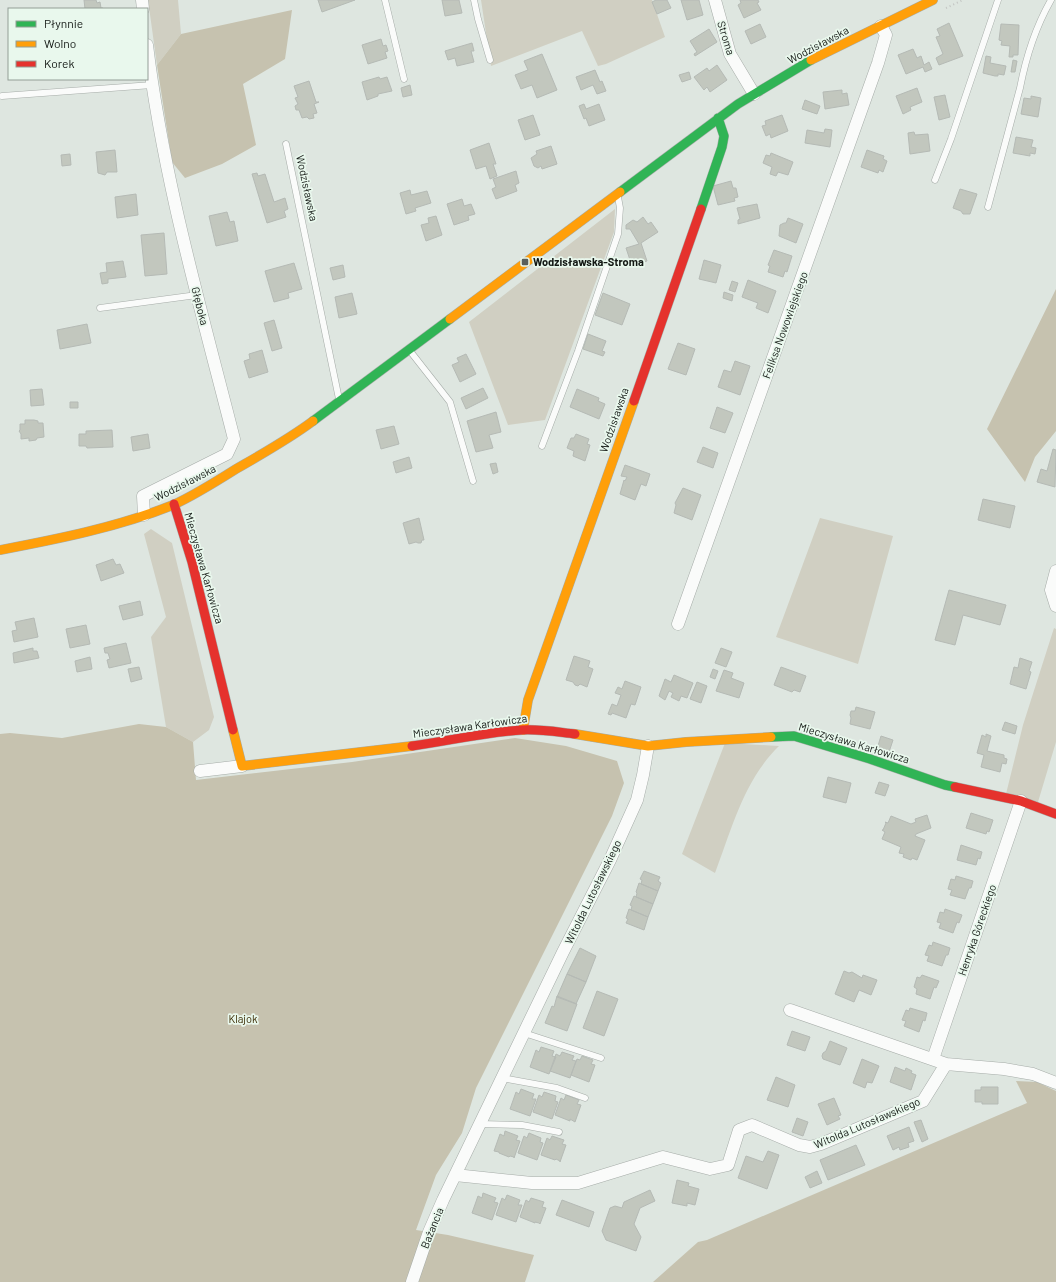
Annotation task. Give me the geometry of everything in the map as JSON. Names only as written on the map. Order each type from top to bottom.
[{"type":"street","name":"Stroma","points":[[715,0],[730,54],[754,94]]},
{"type":"street","name":"Wodzisławska","points":[[0,550],[67,537],[144,515],[174,504],[223,477],[297,433],[738,104],[810,61],[933,0]]},
{"type":"street","name":"Feliksa Nowowiejskiego","points":[[678,624],[878,63],[886,35],[881,26]]},
{"type":"street","name":"Głęboka","points":[[144,515],[144,496],[227,454],[234,439],[197,296],[166,163],[152,86],[148,53]]},
{"type":"street","name":"Wodzisławska","points":[[523,730],[528,700],[546,647],[610,470],[722,147],[724,136],[718,118]]},
{"type":"street","name":"Mieczysława Karłowicza","points":[[174,504],[192,562],[242,766],[419,745],[500,732],[523,730],[542,730],[576,734],[648,746],[686,742],[794,736],[870,759],[945,785],[1021,801],[1056,814]]},
{"type":"street","points":[[1056,571],[1051,590],[1056,606]]},
{"type":"street","name":"Witolda Lutosławskiego","points":[[648,746],[637,800],[610,860],[455,1175],[532,1183],[578,1183],[663,1157],[710,1168],[728,1165],[739,1130],[752,1125],[799,1145],[810,1147],[821,1144],[923,1101],[946,1064]]},
{"type":"street","points":[[200,771],[242,766]]},
{"type":"street","name":"Henryka Góreckiego","points":[[933,1059],[1021,801]]},
{"type":"street","points":[[790,1010],[946,1064],[1004,1069],[1032,1074],[1056,1083]]},
{"type":"street","name":"Bażancia","points":[[412,1282],[429,1232],[455,1175]]},
{"type":"lane","points":[[385,0],[404,79]]},
{"type":"lane","points":[[474,0],[490,60]]},
{"type":"lane","points":[[935,180],[951,139],[998,0]]},
{"type":"lane","points":[[988,207],[1023,72],[1041,18],[1051,0]]},
{"type":"lane","points":[[2,96],[152,86]]},
{"type":"lane","name":"Wodzisławska","points":[[286,144],[339,401]]},
{"type":"lane","points":[[542,446],[578,351],[618,234],[620,208],[617,193]]},
{"type":"lane","points":[[100,308],[197,296]]},
{"type":"lane","points":[[409,349],[450,402],[473,481]]},
{"type":"lane","points":[[524,1033],[601,1058]]},
{"type":"lane","points":[[502,1078],[558,1088],[585,1098]]},
{"type":"lane","points":[[480,1124],[522,1125],[559,1132]]},
{"type":"shaded area","points":[[148,0],[178,0],[181,34],[157,65]]},
{"type":"shaded area","points":[[481,0],[652,0],[665,37],[606,64],[598,66],[582,31],[491,66]]},
{"type":"shaded area","points":[[615,209],[614,232],[545,420],[508,425],[469,322]]},
{"type":"shaded area","points":[[820,518],[893,536],[858,664],[776,637]]},
{"type":"shaded area","points":[[151,529],[172,543],[214,717],[209,730],[193,742],[166,727],[151,637],[166,617],[144,534]]},
{"type":"shaded area","points":[[1054,628],[1056,629],[1056,742],[1038,802],[1006,794],[1023,725]]},
{"type":"shaded area","points":[[725,743],[779,746],[767,759],[748,789],[733,822],[715,873],[682,854]]},
{"type":"green space","points":[[292,10],[285,59],[243,84],[256,145],[222,164],[185,178],[172,162],[157,65],[181,34]]},
{"type":"green space","points":[[1056,289],[1056,431],[1035,457],[1025,482],[987,429]]},
{"type":"green space","name":"Klajok","points":[[139,724],[166,727],[193,742],[196,780],[352,762],[515,738],[566,746],[617,761],[624,783],[612,816],[476,1088],[462,1133],[436,1175],[416,1230],[448,1235],[534,1255],[525,1282],[0,1282],[0,734],[10,733],[62,738]]},
{"type":"green space","points":[[1016,1081],[1037,1082],[1056,1091],[1056,1282],[653,1282],[698,1242],[707,1240],[1027,1103]]},
{"type":"building","points":[[84,0],[96,0],[97,3],[100,2],[101,8],[85,8]]},
{"type":"building","points":[[318,0],[355,0],[322,12]]},
{"type":"building","points":[[442,0],[459,0],[462,13],[445,16]]},
{"type":"building","points":[[656,0],[667,0],[671,8],[657,14],[652,2]]},
{"type":"building","points":[[681,0],[699,0],[703,15],[687,20]]},
{"type":"building","points":[[740,0],[758,0],[759,2],[757,3],[761,10],[744,18],[738,5],[741,3]]},
{"type":"building","points":[[949,23],[963,56],[939,65],[936,58],[943,54],[936,37],[940,36],[937,29]]},
{"type":"building","points":[[760,24],[766,37],[751,44],[745,31]]},
{"type":"building","points":[[1001,24],[1019,25],[1018,55],[1009,57],[1010,46],[1001,45],[1002,41],[999,40]]},
{"type":"building","points":[[709,29],[717,42],[695,56],[694,54],[697,52],[690,41]]},
{"type":"building","points":[[381,39],[383,46],[386,45],[388,51],[385,52],[387,58],[368,64],[362,45]]},
{"type":"building","points":[[472,43],[474,51],[471,51],[474,62],[457,66],[455,58],[448,60],[445,51]]},
{"type":"building","points":[[913,49],[917,58],[921,56],[924,65],[929,62],[932,69],[925,72],[923,67],[906,74],[898,55]]},
{"type":"building","points":[[542,54],[557,90],[537,98],[532,85],[521,89],[515,75],[528,70],[524,61]]},
{"type":"building","points":[[986,56],[991,57],[990,63],[1006,66],[1004,75],[998,74],[998,76],[995,76],[983,73]]},
{"type":"building","points":[[1013,60],[1017,61],[1015,72],[1011,72]]},
{"type":"building","points":[[717,65],[727,80],[710,92],[707,87],[704,90],[694,77],[707,68],[709,71]]},
{"type":"building","points":[[595,70],[606,91],[597,94],[593,85],[581,90],[576,77]]},
{"type":"building","points":[[689,72],[691,79],[682,82],[679,75]]},
{"type":"building","points":[[379,77],[380,79],[387,77],[392,91],[378,94],[378,96],[367,100],[362,82]]},
{"type":"building","points":[[309,81],[316,102],[319,102],[314,104],[317,113],[313,114],[314,118],[309,119],[307,117],[302,118],[299,110],[296,110],[295,106],[298,104],[295,98],[298,97],[294,86]]},
{"type":"building","points":[[410,85],[412,95],[403,97],[401,88]]},
{"type":"building","points":[[917,88],[922,102],[910,107],[911,110],[903,114],[896,96]]},
{"type":"building","points":[[842,90],[842,94],[847,93],[849,105],[825,109],[823,92]]},
{"type":"building","points":[[945,95],[950,117],[939,120],[934,97]]},
{"type":"building","points":[[1031,96],[1041,98],[1038,117],[1021,114],[1024,98],[1031,99]]},
{"type":"building","points":[[805,100],[820,106],[817,114],[802,109]]},
{"type":"building","points":[[584,104],[586,109],[599,104],[605,120],[589,126],[586,118],[584,119],[579,106]]},
{"type":"building","points":[[533,115],[540,135],[525,140],[518,120]]},
{"type":"building","points":[[782,115],[788,131],[771,138],[770,134],[766,136],[762,126],[766,125],[765,121]]},
{"type":"building","points":[[825,129],[832,130],[830,147],[805,143],[807,130],[824,133]]},
{"type":"building","points":[[914,132],[915,135],[928,134],[930,151],[910,154],[908,133]]},
{"type":"building","points":[[1016,137],[1033,140],[1031,147],[1036,148],[1035,154],[1030,153],[1030,156],[1013,153]]},
{"type":"building","points":[[489,143],[496,164],[493,164],[497,176],[490,179],[486,166],[476,169],[470,150]]},
{"type":"building","points":[[551,146],[557,164],[542,169],[541,166],[538,168],[534,166],[531,158],[537,154],[536,151]]},
{"type":"building","points":[[115,150],[117,172],[107,172],[105,175],[98,173],[96,152]]},
{"type":"building","points":[[867,150],[884,156],[883,159],[887,161],[883,172],[879,170],[878,173],[861,167]]},
{"type":"building","points":[[771,153],[793,162],[788,175],[778,172],[776,176],[770,174],[772,167],[763,163],[766,155],[770,156]]},
{"type":"building","points":[[70,154],[71,165],[62,166],[61,155]]},
{"type":"building","points":[[516,171],[519,183],[515,185],[517,191],[496,199],[492,189],[496,187],[493,179]]},
{"type":"building","points":[[257,173],[258,176],[265,174],[274,202],[285,198],[288,209],[284,211],[286,217],[267,223],[252,174]]},
{"type":"building","points":[[731,181],[733,188],[736,188],[738,197],[734,198],[735,201],[718,205],[713,186]]},
{"type":"building","points":[[960,189],[977,194],[970,214],[963,214],[961,211],[953,208]]},
{"type":"building","points":[[410,190],[411,195],[427,191],[431,203],[415,208],[416,211],[406,214],[400,193]]},
{"type":"building","points":[[136,194],[138,215],[117,218],[115,197]]},
{"type":"building","points":[[462,199],[464,206],[471,204],[475,214],[468,216],[469,220],[454,225],[447,204]]},
{"type":"building","points":[[757,204],[760,218],[738,224],[738,220],[740,219],[737,208]]},
{"type":"building","points":[[227,212],[230,222],[234,221],[238,241],[216,246],[209,216]]},
{"type":"building","points":[[436,216],[442,235],[426,241],[421,225],[429,223],[428,218]]},
{"type":"building","points":[[643,217],[648,224],[651,222],[658,232],[641,243],[647,261],[632,266],[626,248],[639,244],[630,229],[626,229],[626,225],[633,220],[637,222]]},
{"type":"building","points":[[788,218],[803,224],[796,243],[779,236],[780,225],[786,223]]},
{"type":"building","points":[[164,233],[167,274],[145,276],[141,235]]},
{"type":"building","points":[[774,250],[792,256],[787,272],[785,271],[783,277],[768,272],[770,266],[768,265]]},
{"type":"building","points":[[704,260],[721,265],[716,283],[699,279]]},
{"type":"building","points":[[123,261],[126,277],[108,279],[108,283],[102,284],[100,273],[107,272],[106,263]]},
{"type":"building","points":[[294,263],[302,289],[288,293],[289,298],[274,302],[265,271]]},
{"type":"building","points":[[343,265],[345,277],[333,280],[330,268]]},
{"type":"building","points":[[748,280],[776,291],[768,313],[756,308],[758,303],[742,297]]},
{"type":"building","points":[[732,281],[738,283],[735,292],[729,290]]},
{"type":"building","points":[[724,292],[733,295],[732,301],[723,298]]},
{"type":"building","points":[[352,293],[357,314],[339,318],[335,297]]},
{"type":"building","points":[[603,293],[630,304],[622,325],[595,315]]},
{"type":"building","points":[[274,320],[282,348],[272,351],[264,323]]},
{"type":"building","points":[[87,324],[91,343],[60,349],[57,330]]},
{"type":"building","points":[[588,334],[606,341],[602,351],[605,352],[603,356],[583,349]]},
{"type":"building","points":[[678,343],[695,349],[686,375],[668,369]]},
{"type":"building","points":[[262,350],[268,372],[249,378],[244,361],[250,359],[249,354]]},
{"type":"building","points":[[466,354],[476,374],[460,382],[452,365],[459,362],[457,358]]},
{"type":"building","points":[[735,361],[750,366],[740,395],[718,387],[724,370],[731,372]]},
{"type":"building","points":[[483,388],[488,398],[466,409],[461,398]]},
{"type":"building","points":[[42,389],[44,405],[31,406],[30,390]]},
{"type":"building","points":[[577,389],[599,398],[598,401],[605,404],[599,419],[570,407]]},
{"type":"building","points":[[70,402],[78,402],[78,408],[70,408]]},
{"type":"building","points":[[717,407],[733,413],[725,433],[710,428]]},
{"type":"building","points":[[496,412],[501,432],[489,435],[493,448],[476,452],[467,421]]},
{"type":"building","points":[[25,420],[34,420],[38,421],[38,423],[43,423],[44,437],[29,441],[29,438],[21,439],[21,434],[19,431],[20,424],[25,424]]},
{"type":"building","points":[[394,426],[399,444],[381,449],[376,430]]},
{"type":"building","points":[[112,430],[113,447],[87,448],[86,446],[79,446],[79,434],[86,434],[86,431]]},
{"type":"building","points":[[148,434],[150,448],[133,451],[131,437]]},
{"type":"building","points":[[576,434],[589,439],[587,444],[590,445],[585,461],[573,456],[574,451],[567,448],[571,438],[574,438]]},
{"type":"building","points":[[703,447],[718,453],[713,468],[697,462]]},
{"type":"building","points":[[1053,449],[1056,450],[1055,487],[1037,482],[1041,469],[1047,471]]},
{"type":"building","points":[[409,457],[412,468],[396,473],[393,462]]},
{"type":"building","points":[[496,463],[498,472],[493,474],[490,464]]},
{"type":"building","points":[[625,465],[650,474],[646,486],[641,484],[635,500],[620,494],[624,480],[625,481],[627,477],[621,476]]},
{"type":"building","points":[[683,488],[701,495],[692,520],[674,513],[675,503]]},
{"type":"building","points":[[983,499],[1015,506],[1010,528],[978,520]]},
{"type":"building","points":[[419,518],[424,540],[422,540],[421,543],[416,542],[409,544],[403,523]]},
{"type":"building","points":[[113,559],[116,565],[120,564],[124,573],[101,581],[96,565]]},
{"type":"building","points":[[949,590],[1006,605],[1000,625],[963,615],[955,645],[935,640]]},
{"type":"building","points":[[140,601],[143,615],[123,620],[119,606]]},
{"type":"building","points":[[34,618],[38,637],[14,642],[12,631],[17,630],[15,622]]},
{"type":"building","points":[[86,625],[90,644],[70,648],[66,629]]},
{"type":"building","points":[[126,643],[131,663],[109,668],[107,660],[110,659],[108,653],[105,653],[104,648]]},
{"type":"building","points":[[33,648],[33,651],[37,651],[39,658],[14,663],[13,653]]},
{"type":"building","points":[[721,648],[732,652],[726,667],[715,663]]},
{"type":"building","points":[[574,656],[590,661],[588,667],[593,669],[587,687],[580,684],[578,686],[575,685],[573,682],[566,680]]},
{"type":"building","points":[[90,657],[92,669],[77,672],[75,661]]},
{"type":"building","points":[[1020,658],[1032,662],[1026,689],[1010,684],[1014,667],[1018,668]]},
{"type":"building","points":[[139,667],[142,679],[131,682],[128,669]]},
{"type":"building","points":[[781,667],[806,676],[800,692],[794,690],[792,692],[774,685]]},
{"type":"building","points":[[713,669],[718,671],[715,679],[710,677]]},
{"type":"building","points":[[724,670],[733,673],[731,678],[744,683],[739,698],[716,691]]},
{"type":"building","points":[[674,675],[693,683],[687,698],[681,696],[679,701],[671,697],[673,693],[669,691],[665,700],[659,696],[665,679],[671,682]]},
{"type":"building","points":[[625,681],[641,687],[635,705],[631,704],[626,718],[612,713],[611,715],[608,714],[612,704],[617,706],[621,695],[615,693],[618,687],[622,689]]},
{"type":"building","points":[[697,682],[707,686],[701,703],[690,699]]},
{"type":"building","points":[[856,707],[875,712],[870,729],[850,724],[851,711],[855,711]]},
{"type":"building","points":[[1005,722],[1017,726],[1015,734],[1002,730]]},
{"type":"building","points":[[986,734],[991,736],[987,751],[1004,755],[1004,758],[1007,759],[1006,764],[1002,763],[1000,772],[981,767],[984,755],[977,753],[982,735],[986,737]]},
{"type":"building","points":[[881,736],[893,740],[889,752],[877,749]]},
{"type":"building","points":[[828,777],[851,783],[846,803],[823,797]]},
{"type":"building","points":[[879,782],[889,785],[885,796],[875,793]]},
{"type":"building","points":[[971,813],[993,820],[989,832],[987,831],[986,834],[966,828]]},
{"type":"building","points":[[927,815],[931,828],[916,834],[915,836],[925,840],[917,860],[912,858],[911,860],[903,857],[904,854],[899,853],[901,847],[882,839],[885,832],[882,830],[886,823],[885,822],[888,823],[891,816],[911,824],[916,822],[915,819]]},
{"type":"building","points":[[961,845],[982,852],[976,865],[957,860]]},
{"type":"building","points":[[644,871],[660,877],[658,881],[661,883],[658,891],[641,884],[642,880],[640,879]]},
{"type":"building","points":[[956,876],[973,881],[965,899],[950,895],[952,890],[948,889],[951,879],[955,880]]},
{"type":"building","points":[[639,883],[658,891],[653,904],[636,897]]},
{"type":"building","points":[[634,896],[653,904],[648,917],[631,910],[632,906],[630,905]]},
{"type":"building","points":[[629,909],[648,917],[644,930],[626,923]]},
{"type":"building","points":[[945,909],[962,915],[959,923],[957,922],[953,933],[939,928],[941,923],[937,922],[940,912],[944,913]]},
{"type":"building","points":[[933,942],[950,948],[942,966],[927,961],[929,956],[925,955],[929,945],[932,946]]},
{"type":"building","points":[[580,948],[596,956],[586,982],[567,974]]},
{"type":"building","points":[[844,971],[849,973],[852,972],[862,978],[863,975],[877,980],[871,995],[859,990],[854,1002],[835,994]]},
{"type":"building","points":[[567,974],[586,982],[576,1004],[557,997]]},
{"type":"building","points":[[922,975],[939,981],[936,988],[934,987],[930,999],[916,994],[917,989],[914,987],[917,977],[920,978]]},
{"type":"building","points":[[597,991],[618,999],[604,1036],[583,1028]]},
{"type":"building","points":[[557,996],[577,1004],[567,1031],[545,1023],[552,1006],[554,1007]]},
{"type":"building","points":[[910,1008],[927,1013],[925,1021],[923,1020],[919,1032],[904,1026],[906,1021],[902,1020],[906,1010],[909,1011]]},
{"type":"building","points":[[792,1031],[810,1037],[805,1051],[787,1045]]},
{"type":"building","points":[[830,1041],[847,1048],[840,1065],[823,1059],[823,1053],[826,1051]]},
{"type":"building","points":[[541,1047],[554,1051],[552,1056],[556,1057],[549,1074],[530,1067],[536,1050],[539,1052]]},
{"type":"building","points":[[562,1052],[574,1056],[572,1060],[576,1061],[570,1078],[550,1071],[556,1054],[560,1056]]},
{"type":"building","points":[[582,1056],[593,1060],[591,1064],[595,1065],[589,1082],[571,1075],[577,1059],[580,1060]]},
{"type":"building","points":[[862,1059],[879,1066],[872,1083],[867,1082],[865,1088],[853,1083]]},
{"type":"building","points":[[895,1067],[905,1071],[906,1068],[912,1071],[911,1073],[916,1075],[911,1090],[890,1082]]},
{"type":"building","points":[[776,1077],[795,1085],[788,1107],[767,1100]]},
{"type":"building","points":[[981,1087],[998,1087],[998,1104],[982,1104],[982,1102],[975,1102],[975,1090],[981,1090]]},
{"type":"building","points":[[521,1089],[534,1094],[532,1099],[536,1099],[530,1116],[510,1109],[516,1092],[519,1094]]},
{"type":"building","points":[[544,1092],[556,1096],[555,1101],[558,1102],[552,1119],[533,1112],[539,1095],[542,1097]]},
{"type":"building","points":[[566,1095],[579,1100],[577,1104],[581,1105],[575,1122],[555,1115],[561,1098],[564,1100]]},
{"type":"building","points":[[834,1098],[841,1115],[838,1116],[840,1119],[827,1125],[818,1104]]},
{"type":"building","points":[[797,1118],[808,1122],[803,1136],[792,1132]]},
{"type":"building","points":[[921,1120],[928,1139],[922,1142],[914,1122]]},
{"type":"building","points":[[909,1127],[914,1141],[908,1143],[909,1147],[900,1150],[899,1147],[893,1150],[887,1136]]},
{"type":"building","points":[[505,1131],[518,1136],[516,1140],[520,1141],[514,1158],[494,1151],[500,1134],[504,1136]]},
{"type":"building","points":[[529,1133],[541,1138],[540,1142],[543,1143],[537,1160],[518,1153],[524,1136],[527,1138]]},
{"type":"building","points":[[552,1136],[564,1140],[562,1144],[566,1145],[560,1162],[556,1159],[555,1160],[541,1155],[547,1138],[550,1140]]},
{"type":"building","points":[[856,1145],[865,1165],[828,1180],[820,1160]]},
{"type":"building","points":[[768,1151],[779,1155],[767,1189],[738,1178],[746,1156],[763,1162]]},
{"type":"building","points":[[817,1171],[822,1183],[810,1188],[805,1177]]},
{"type":"building","points":[[677,1180],[689,1183],[688,1186],[699,1189],[695,1205],[687,1203],[687,1206],[672,1203]]},
{"type":"building","points":[[650,1190],[655,1201],[640,1208],[634,1224],[641,1237],[636,1251],[606,1240],[602,1231],[610,1208],[615,1206],[622,1208],[624,1202]]},
{"type":"building","points":[[483,1193],[496,1198],[494,1202],[498,1203],[492,1220],[472,1213],[478,1196],[482,1198]]},
{"type":"building","points":[[507,1195],[520,1200],[518,1205],[522,1205],[516,1222],[496,1215],[502,1198],[505,1200]]},
{"type":"building","points":[[531,1198],[544,1202],[542,1207],[546,1208],[540,1224],[520,1217],[526,1200],[529,1202]]},
{"type":"building","points":[[562,1200],[594,1212],[589,1227],[556,1215]]},
{"type":"traffic: fast","points":[[620,192],[738,104],[811,60]]},
{"type":"traffic: fast","points":[[701,209],[722,147],[724,136],[718,118]]},
{"type":"traffic: fast","points":[[313,421],[450,319]]},
{"type":"traffic: fast","points":[[771,737],[794,736],[955,787]]},
{"type":"traffic: slow","points":[[811,60],[933,0]]},
{"type":"traffic: slow","points":[[450,319],[620,192]]},
{"type":"traffic: slow","points":[[523,730],[528,700],[634,401]]},
{"type":"traffic: slow","points":[[0,550],[66,537],[109,526],[173,505],[205,488],[275,446],[313,421]]},
{"type":"traffic: slow","points":[[233,730],[242,766],[412,746]]},
{"type":"traffic: slow","points":[[575,734],[648,746],[686,742],[771,737]]},
{"type":"traffic: jam","points":[[634,401],[701,209]]},
{"type":"traffic: jam","points":[[174,504],[192,562],[233,730]]},
{"type":"traffic: jam","points":[[412,746],[508,731],[542,730],[575,734]]},
{"type":"traffic: jam","points":[[955,787],[1021,801],[1056,814]]},
{"type":"place","name":"Wodzisławska-Stroma","points":[[525,262]]}]
